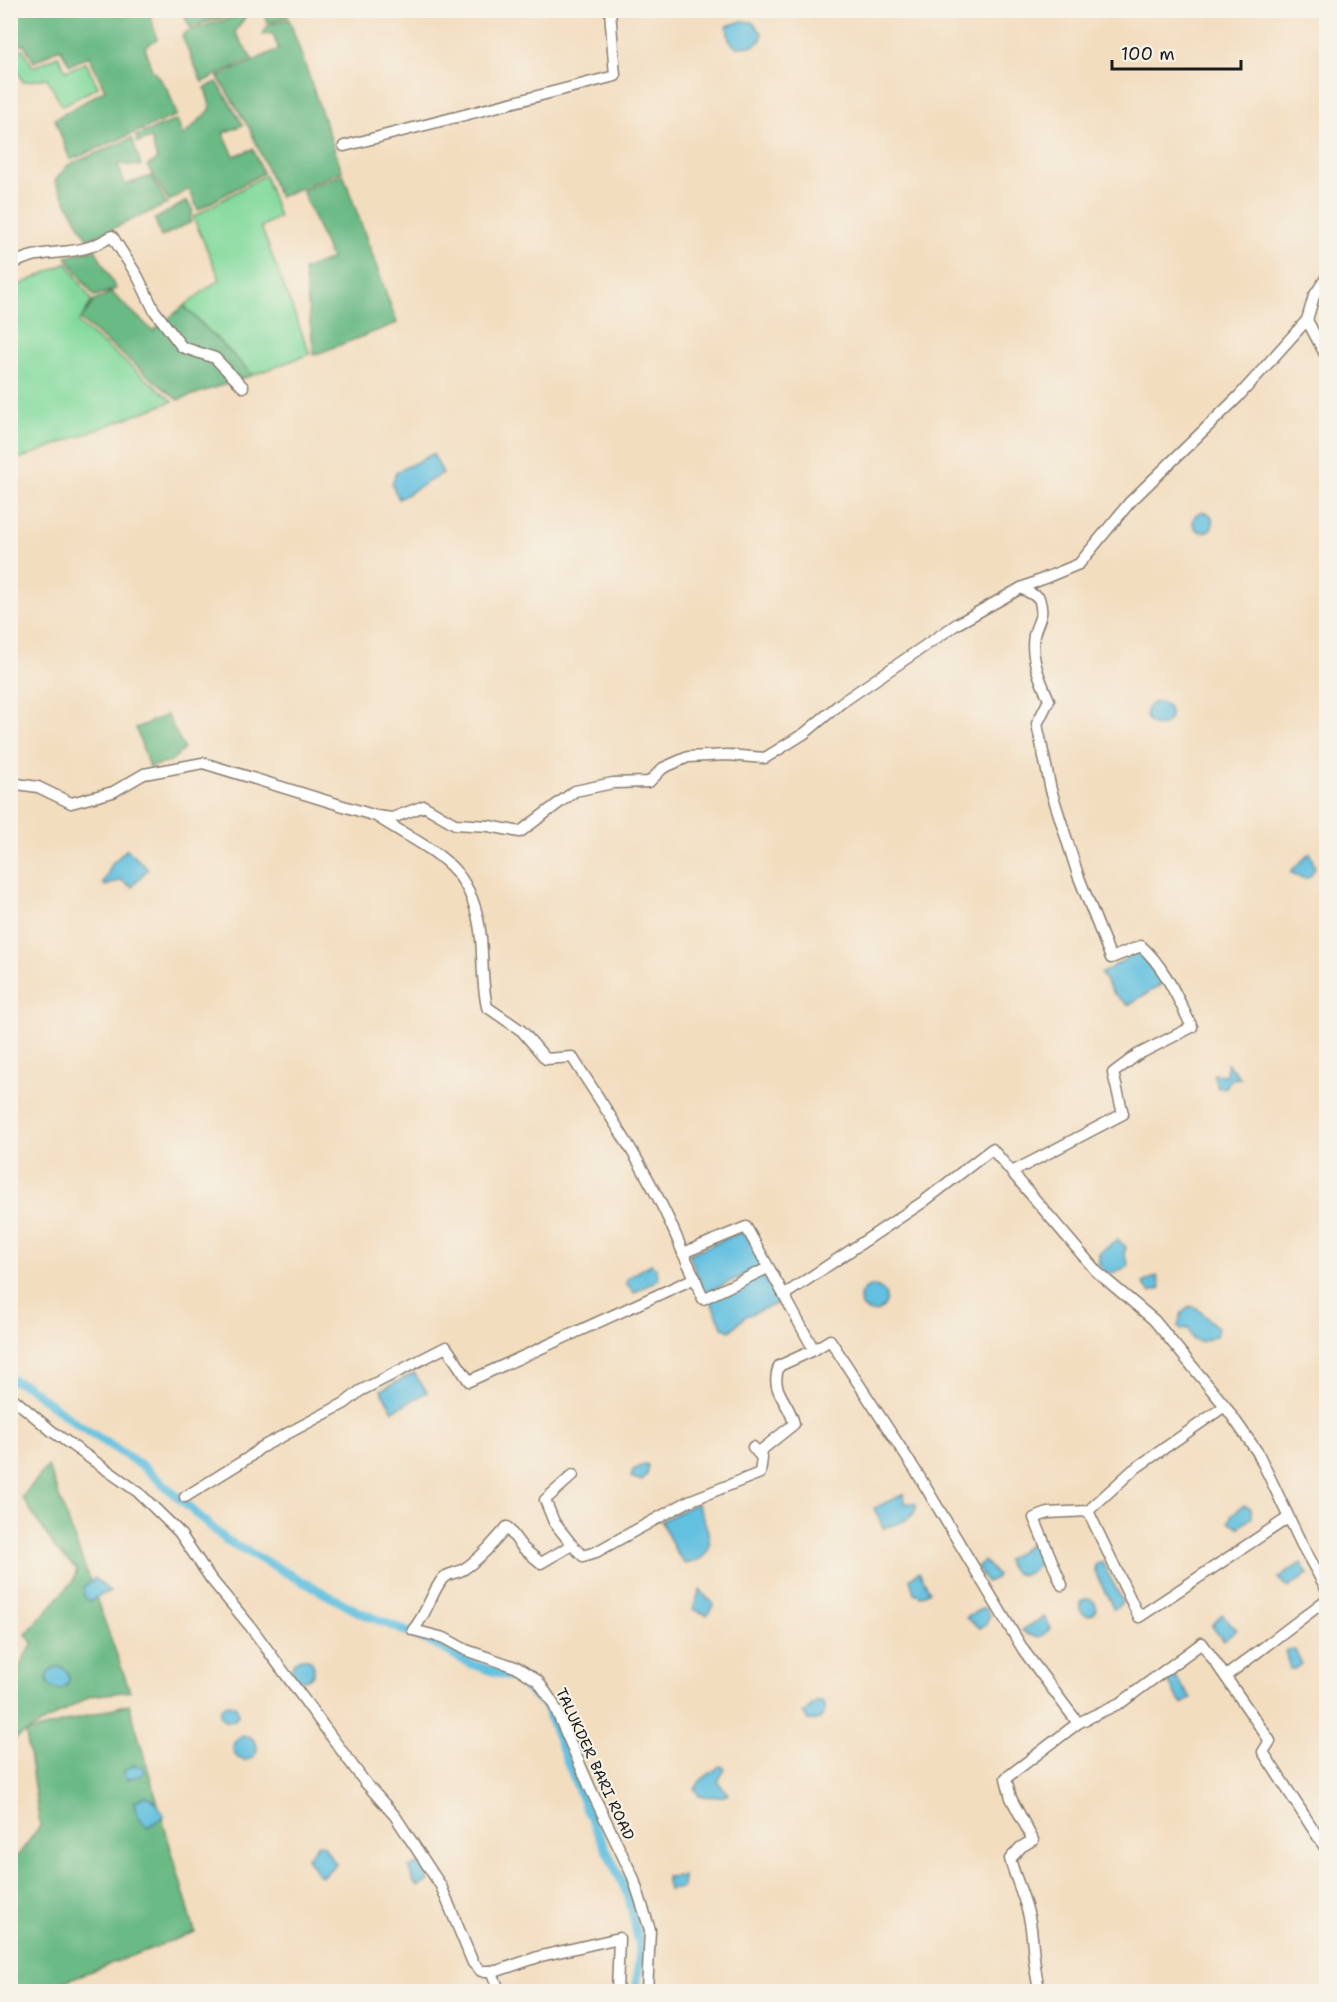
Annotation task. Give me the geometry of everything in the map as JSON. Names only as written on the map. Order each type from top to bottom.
[{"type":"street","points":[[344,146],[615,76],[610,10]]},
{"type":"street","points":[[10,264],[37,255],[72,253],[98,245],[112,236],[138,277],[154,310],[182,347],[215,358],[243,387]]},
{"type":"street","points":[[10,783],[38,787],[71,803],[113,792],[144,774],[203,763],[376,816],[392,818],[424,806],[455,824],[520,831],[575,791],[613,783],[649,782],[663,768],[688,758],[727,755],[765,758],[805,733],[841,703],[957,624],[1021,588],[1078,564],[1130,502],[1238,397],[1306,320],[1314,296],[1326,278]]},
{"type":"street","points":[[1306,320],[1326,356]]},
{"type":"street","points":[[1012,1172],[1123,1114],[1113,1073],[1137,1055],[1192,1027],[1162,971],[1152,956],[1141,946],[1111,958],[1078,875],[1051,790],[1037,724],[1049,700],[1034,658],[1034,635],[1043,611],[1039,598],[1021,588]]},
{"type":"street","points":[[376,816],[439,855],[462,877],[477,906],[482,983],[487,1007],[522,1031],[546,1059],[572,1057],[631,1150],[672,1225],[703,1299],[768,1268]]},
{"type":"street","points":[[784,1295],[923,1202],[992,1149],[1096,1272],[1154,1320],[1225,1406],[1258,1453],[1288,1518],[1326,1588]]},
{"type":"street","points":[[684,1253],[746,1227],[814,1350]]},
{"type":"street","points":[[185,1497],[248,1458],[260,1448],[345,1402],[360,1390],[446,1347],[469,1382],[695,1278]]},
{"type":"street","points":[[573,1475],[545,1500],[554,1522],[583,1556],[596,1552],[689,1501],[760,1473],[763,1465],[756,1449],[794,1425],[791,1411],[778,1393],[774,1379],[779,1366],[830,1340],[914,1468],[1024,1651],[1078,1723]]},
{"type":"street","points":[[10,1396],[52,1432],[138,1492],[179,1532],[211,1579],[250,1626],[324,1728],[395,1816],[441,1886],[473,1963],[481,1971],[491,1971],[619,1938],[617,1992]]},
{"type":"street","points":[[1062,1585],[1034,1518],[1048,1514],[1088,1511],[1133,1470],[1225,1406]]},
{"type":"street","points":[[1088,1511],[1139,1617],[1288,1518]]},
{"type":"street","name":"TALUKDER BARI ROAD","points":[[572,1545],[541,1563],[523,1548],[507,1527],[475,1560],[462,1570],[445,1576],[437,1587],[426,1615],[413,1630],[444,1638],[466,1650],[518,1668],[538,1681],[553,1703],[633,1876],[650,1930],[647,1992]]},
{"type":"street","points":[[1226,1676],[1326,1600]]},
{"type":"street","points":[[1040,1992],[1035,1976],[1030,1922],[1022,1889],[1010,1859],[1021,1847],[1033,1840],[1011,1798],[1006,1778],[1078,1723],[1122,1702],[1202,1643],[1270,1741],[1263,1752],[1326,1849]]},
{"type":"street","points":[[491,1971],[500,1992]]},
{"type":"green space","points":[[11,10],[149,11],[157,39],[145,47],[151,68],[168,90],[177,115],[70,160],[55,119],[105,90],[89,56],[70,65],[60,48],[34,62],[24,44],[11,50]]},
{"type":"green space","points":[[182,11],[245,11],[190,27]]},
{"type":"green space","points":[[264,11],[287,11],[289,16],[267,23]]},
{"type":"green space","points":[[248,13],[235,32],[252,59],[202,82],[182,36],[188,31]]},
{"type":"green space","points":[[289,19],[342,171],[279,197],[250,129],[218,77],[279,49],[272,33],[263,35],[268,25]]},
{"type":"green space","points":[[23,49],[33,67],[58,56],[66,71],[86,63],[98,87],[62,106],[47,78],[23,82],[10,55]]},
{"type":"green space","points":[[217,82],[243,125],[223,133],[234,156],[253,149],[263,173],[198,210],[189,189],[169,201],[147,166],[157,160],[151,138],[137,143],[136,136],[177,120],[183,136],[211,109],[205,88]]},
{"type":"green space","points":[[132,138],[141,166],[118,164],[125,185],[151,176],[167,204],[88,240],[55,181],[68,165]]},
{"type":"green space","points":[[343,174],[397,323],[314,355],[304,270],[331,259],[302,190]]},
{"type":"green space","points":[[265,175],[279,217],[261,227],[310,354],[253,375],[184,306],[220,279],[193,217]]},
{"type":"green space","points":[[187,201],[193,211],[191,222],[161,237],[155,219]]},
{"type":"green space","points":[[95,249],[116,289],[94,296],[66,257]]},
{"type":"green space","points":[[67,263],[92,301],[78,323],[173,401],[11,462],[11,289]]},
{"type":"green space","points":[[111,292],[153,331],[184,306],[253,375],[178,400],[80,320],[94,301]]},
{"type":"green space","points":[[167,715],[184,749],[170,762],[149,767],[136,728]]},
{"type":"green space","points":[[48,1466],[130,1691],[90,1696],[11,1741],[15,1678],[25,1655],[33,1644],[26,1634],[73,1581],[77,1569],[57,1551],[22,1497]]},
{"type":"green space","points":[[129,1704],[195,1932],[38,1991],[11,1991],[10,1866],[40,1826],[26,1733]]},
{"type":"water","points":[[742,21],[752,22],[762,33],[761,40],[753,46],[736,47],[729,40],[727,26]]},
{"type":"water","points":[[433,454],[443,473],[399,499],[392,485],[396,472]]},
{"type":"water","points":[[1203,512],[1210,515],[1213,522],[1210,529],[1203,532],[1196,529],[1193,522],[1196,515]]},
{"type":"water","points":[[1158,702],[1167,705],[1170,714],[1167,723],[1158,726],[1149,723],[1146,714],[1149,705]]},
{"type":"water","points":[[127,849],[148,869],[132,887],[121,880],[106,886],[103,884],[112,864]]},
{"type":"water","points":[[1310,853],[1315,868],[1310,877],[1305,879],[1290,872]]},
{"type":"water","points":[[1140,950],[1149,957],[1165,982],[1128,1005],[1114,994],[1101,974]]},
{"type":"water","points":[[1227,1064],[1241,1078],[1231,1079],[1226,1087],[1218,1088],[1213,1074],[1226,1075]]},
{"type":"water","points":[[744,1231],[763,1266],[704,1294],[689,1254]]},
{"type":"water","points":[[1118,1240],[1126,1247],[1124,1254],[1129,1266],[1108,1275],[1099,1265],[1099,1253]]},
{"type":"water","points":[[651,1264],[656,1268],[659,1279],[634,1293],[626,1283],[628,1278]]},
{"type":"water","points":[[766,1272],[781,1302],[746,1316],[730,1331],[723,1328],[710,1300]]},
{"type":"water","points":[[1157,1276],[1161,1288],[1150,1292],[1143,1283]]},
{"type":"water","points":[[873,1286],[882,1290],[886,1299],[882,1308],[873,1312],[864,1308],[860,1299],[864,1290]]},
{"type":"water","points":[[1190,1306],[1197,1308],[1218,1328],[1216,1336],[1201,1342],[1193,1340],[1188,1328],[1181,1330],[1178,1327],[1181,1314]]},
{"type":"water","points":[[414,1373],[427,1392],[393,1411],[381,1390]]},
{"type":"water","points":[[644,1464],[648,1465],[648,1470],[642,1481],[631,1477],[633,1470]]},
{"type":"water","points":[[904,1494],[905,1503],[916,1504],[913,1514],[910,1518],[883,1528],[874,1508]]},
{"type":"water","points":[[697,1503],[708,1531],[709,1548],[705,1555],[685,1564],[676,1552],[661,1521]]},
{"type":"water","points":[[1244,1505],[1251,1508],[1252,1517],[1239,1527],[1229,1522],[1232,1514]]},
{"type":"water","points":[[1032,1543],[1041,1547],[1043,1557],[1039,1564],[1025,1574],[1015,1572],[1006,1560]]},
{"type":"water","points":[[984,1561],[997,1575],[996,1578],[986,1582],[977,1567]]},
{"type":"water","points":[[1102,1562],[1123,1602],[1114,1609],[1095,1572],[1095,1565]]},
{"type":"water","points":[[1301,1563],[1308,1574],[1288,1588],[1278,1578]]},
{"type":"water","points":[[919,1572],[930,1591],[921,1596],[914,1593],[910,1578]]},
{"type":"water","points":[[95,1578],[110,1592],[90,1602],[84,1596],[84,1587]]},
{"type":"water","points":[[700,1590],[714,1604],[707,1615],[693,1609]]},
{"type":"water","points":[[1088,1599],[1096,1607],[1088,1615],[1080,1607]]},
{"type":"water","points":[[986,1608],[990,1616],[986,1624],[980,1628],[966,1618]]},
{"type":"water","points":[[1222,1614],[1237,1630],[1223,1641],[1212,1626]]},
{"type":"water","points":[[1044,1617],[1051,1628],[1039,1638],[1022,1630]]},
{"type":"water","points":[[1295,1650],[1302,1664],[1295,1669],[1290,1669],[1285,1651]]},
{"type":"water","points":[[303,1658],[313,1665],[314,1669],[307,1679],[303,1680],[293,1673],[292,1669],[299,1659]]},
{"type":"water","points":[[58,1667],[66,1670],[69,1678],[66,1686],[58,1689],[50,1686],[47,1678],[50,1670]]},
{"type":"water","points":[[1172,1673],[1191,1698],[1182,1704],[1165,1677]]},
{"type":"water","points":[[816,1702],[824,1702],[824,1714],[819,1719],[808,1720],[803,1713]]},
{"type":"water","points":[[225,1704],[233,1704],[238,1709],[236,1720],[225,1722],[220,1717],[220,1709]]},
{"type":"water","points":[[245,1736],[254,1739],[257,1748],[254,1757],[245,1760],[236,1757],[233,1748],[236,1739]]},
{"type":"water","points":[[134,1765],[143,1767],[143,1775],[126,1779],[124,1771]]},
{"type":"water","points":[[720,1766],[725,1768],[718,1782],[728,1794],[722,1797],[699,1796],[695,1789],[701,1780]]},
{"type":"water","points":[[144,1796],[157,1803],[164,1817],[147,1827],[138,1816],[134,1802]]},
{"type":"water","points":[[318,1844],[323,1845],[336,1864],[322,1876],[317,1873],[307,1858]]},
{"type":"water","points":[[421,1863],[429,1881],[419,1887],[413,1881],[409,1868]]},
{"type":"water","points":[[683,1876],[682,1888],[669,1890],[666,1877]]},
{"type":"waterway","points":[[10,1379],[27,1386],[74,1422],[144,1467],[226,1540],[357,1611],[429,1641],[471,1664],[516,1679],[545,1705],[586,1808],[629,1897],[640,1949],[636,1992]]}]
